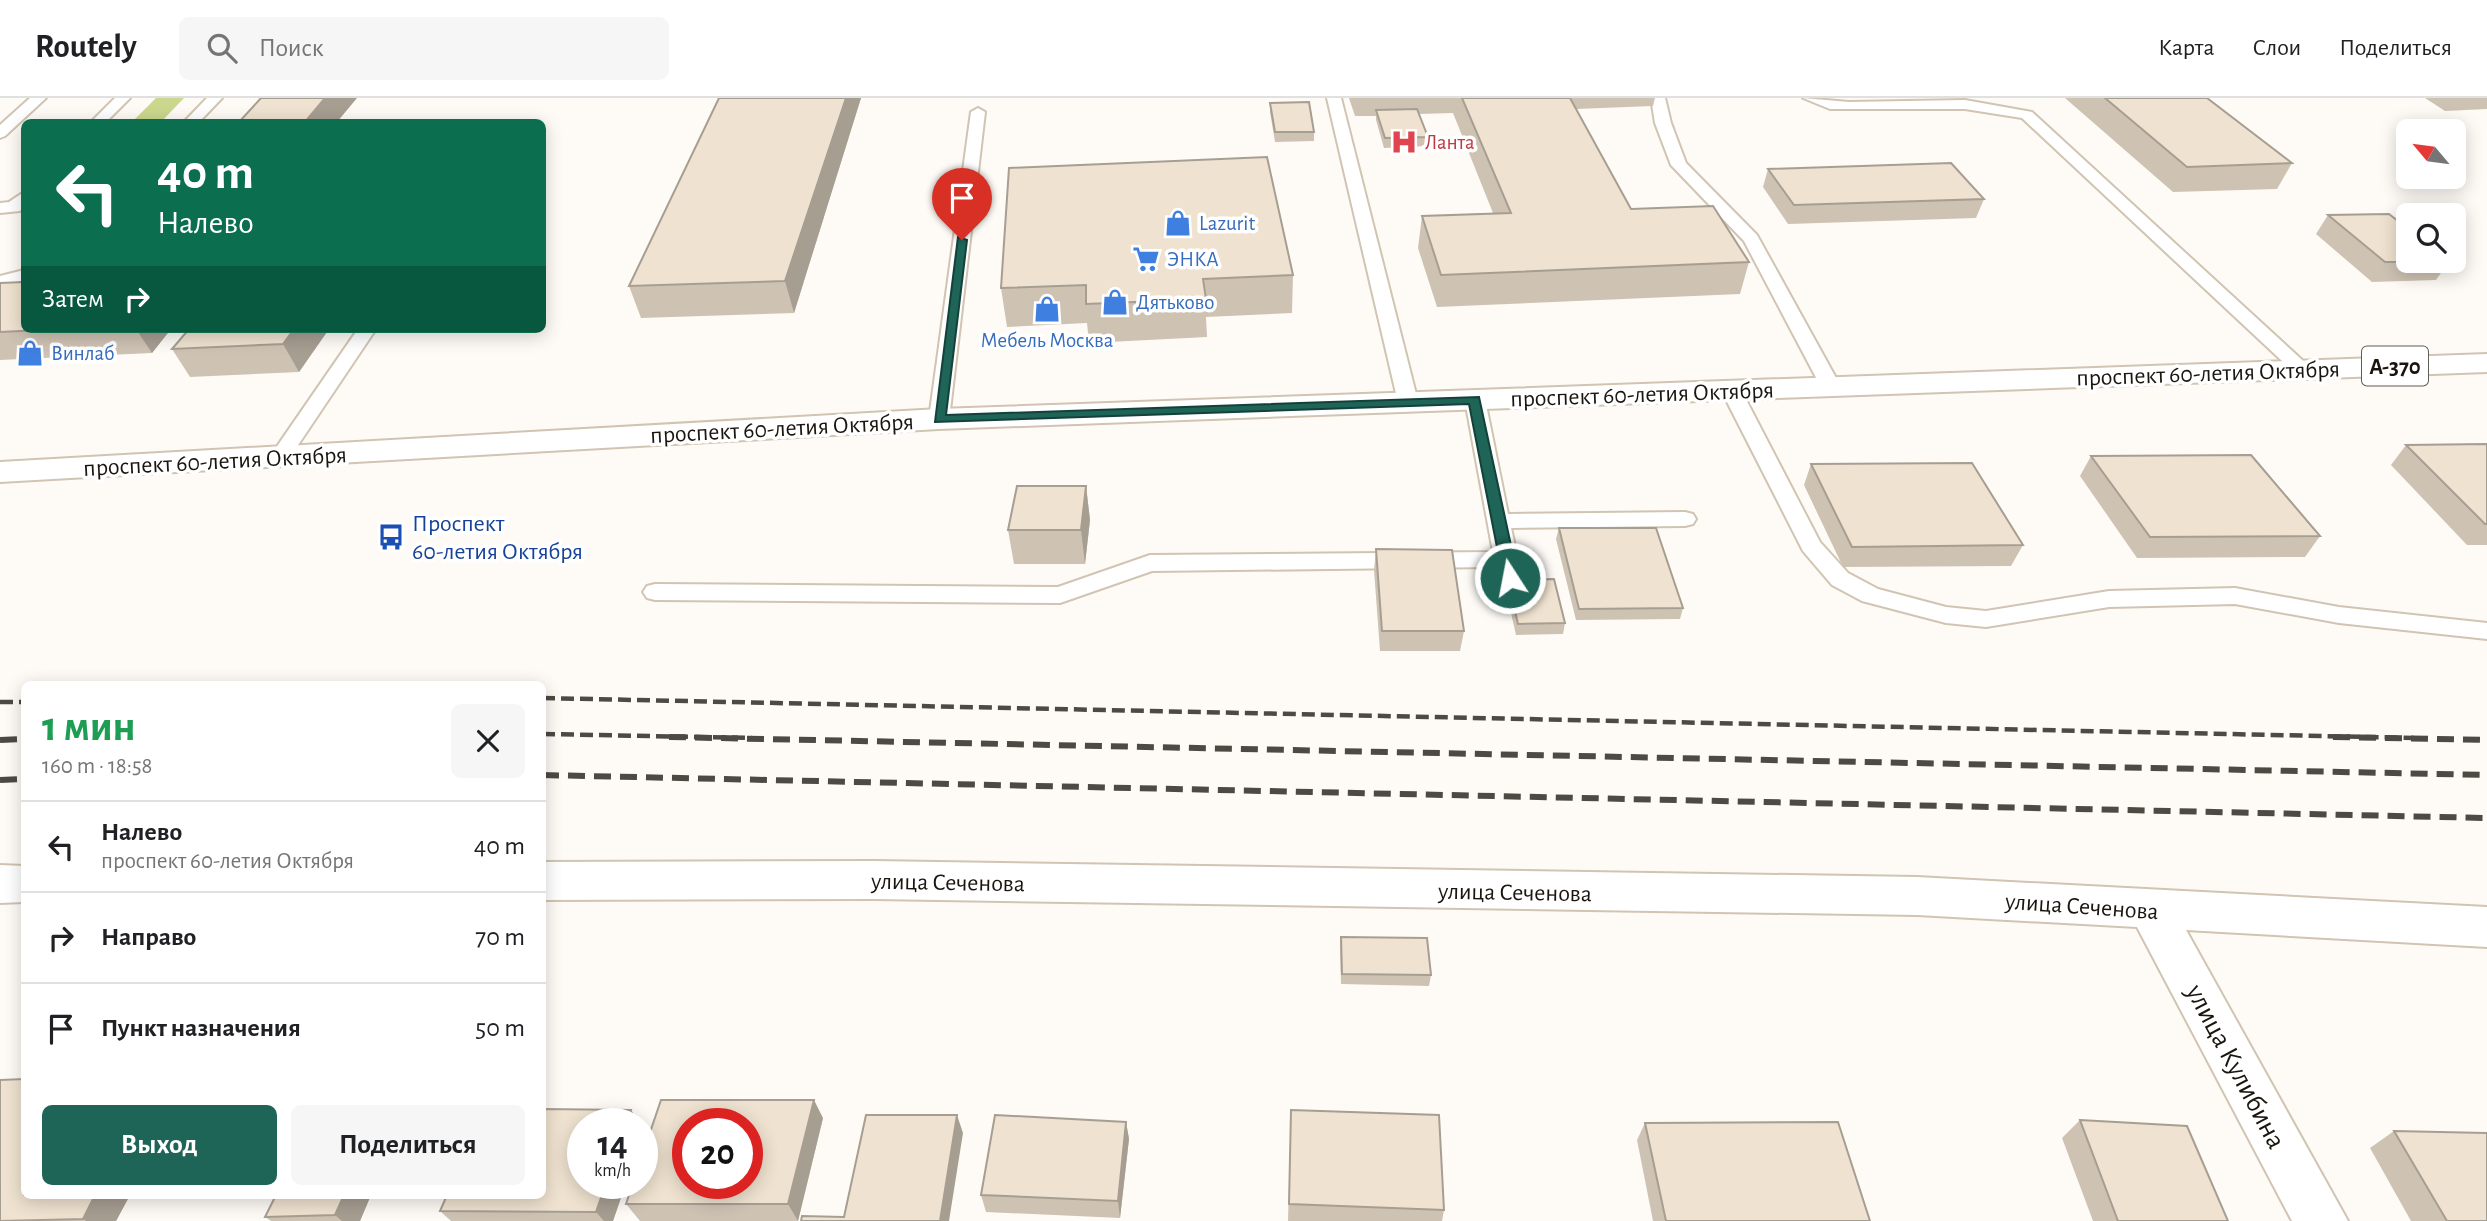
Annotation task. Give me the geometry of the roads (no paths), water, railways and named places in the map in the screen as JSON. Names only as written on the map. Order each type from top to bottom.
[{"type":"main road","name":"проспект 60-летия Октября","points":[[0,472],[939,419],[2487,363]]},
{"type":"main road","name":"улица Сеченова","points":[[546,881],[874,880],[1386,890],[1917,896],[2152,911],[2487,927]]},
{"type":"main road","points":[[0,884],[21,884]]},
{"type":"main road","name":"улица Кулибина","points":[[2152,911],[2321,1221]]},
{"type":"lane","points":[[0,133],[38,98]]},
{"type":"lane","points":[[101,119],[123,98]]},
{"type":"lane","points":[[194,119],[215,98]]},
{"type":"lane","points":[[1334,98],[1408,402]]},
{"type":"lane","points":[[1658,98],[1663,123],[1679,165],[1751,239],[1831,387]]},
{"type":"lane","points":[[1810,98],[1830,105],[1849,106],[1984,101],[2016,109],[2027,115],[2303,370]]},
{"type":"lane","points":[[939,419],[978,112]]},
{"type":"lane","points":[[0,208],[14,207],[21,200]]},
{"type":"lane","points":[[0,281],[21,276]]},
{"type":"lane","points":[[279,458],[364,333]]},
{"type":"lane","points":[[1731,390],[1811,546],[1840,579],[1870,595],[1946,615],[1986,619],[2109,599],[2235,596],[2339,615],[2487,631]]},
{"type":"lane","points":[[655,592],[1060,595],[1150,563],[1508,568],[1475,400]]},
{"type":"lane","points":[[1499,521],[1685,519]]},
{"type":"railway","points":[[546,698],[2414,738]]},
{"type":"railway","points":[[0,702],[21,702]]},
{"type":"railway","points":[[546,734],[752,738]]},
{"type":"railway","points":[[669,737],[2487,775]]},
{"type":"railway","points":[[2333,737],[2487,740]]},
{"type":"railway","points":[[0,740],[21,739]]},
{"type":"railway","points":[[546,775],[2487,818]]},
{"type":"railway","points":[[0,780],[21,779]]},
{"type":"place","name":"Ланта","points":[[1404,142]]},
{"type":"place","name":"Lazurit","points":[[1178,223]]},
{"type":"place","name":"ЭНКА","points":[[1146,259]]},
{"type":"place","name":"Дятьково","points":[[1115,302]]},
{"type":"place","name":"Мебель Москва","points":[[1047,309]]},
{"type":"place","name":"Винлаб","points":[[30,353]]},
{"type":"place","name":"Проспект 60-летия Октября","points":[[391,537]]}]
